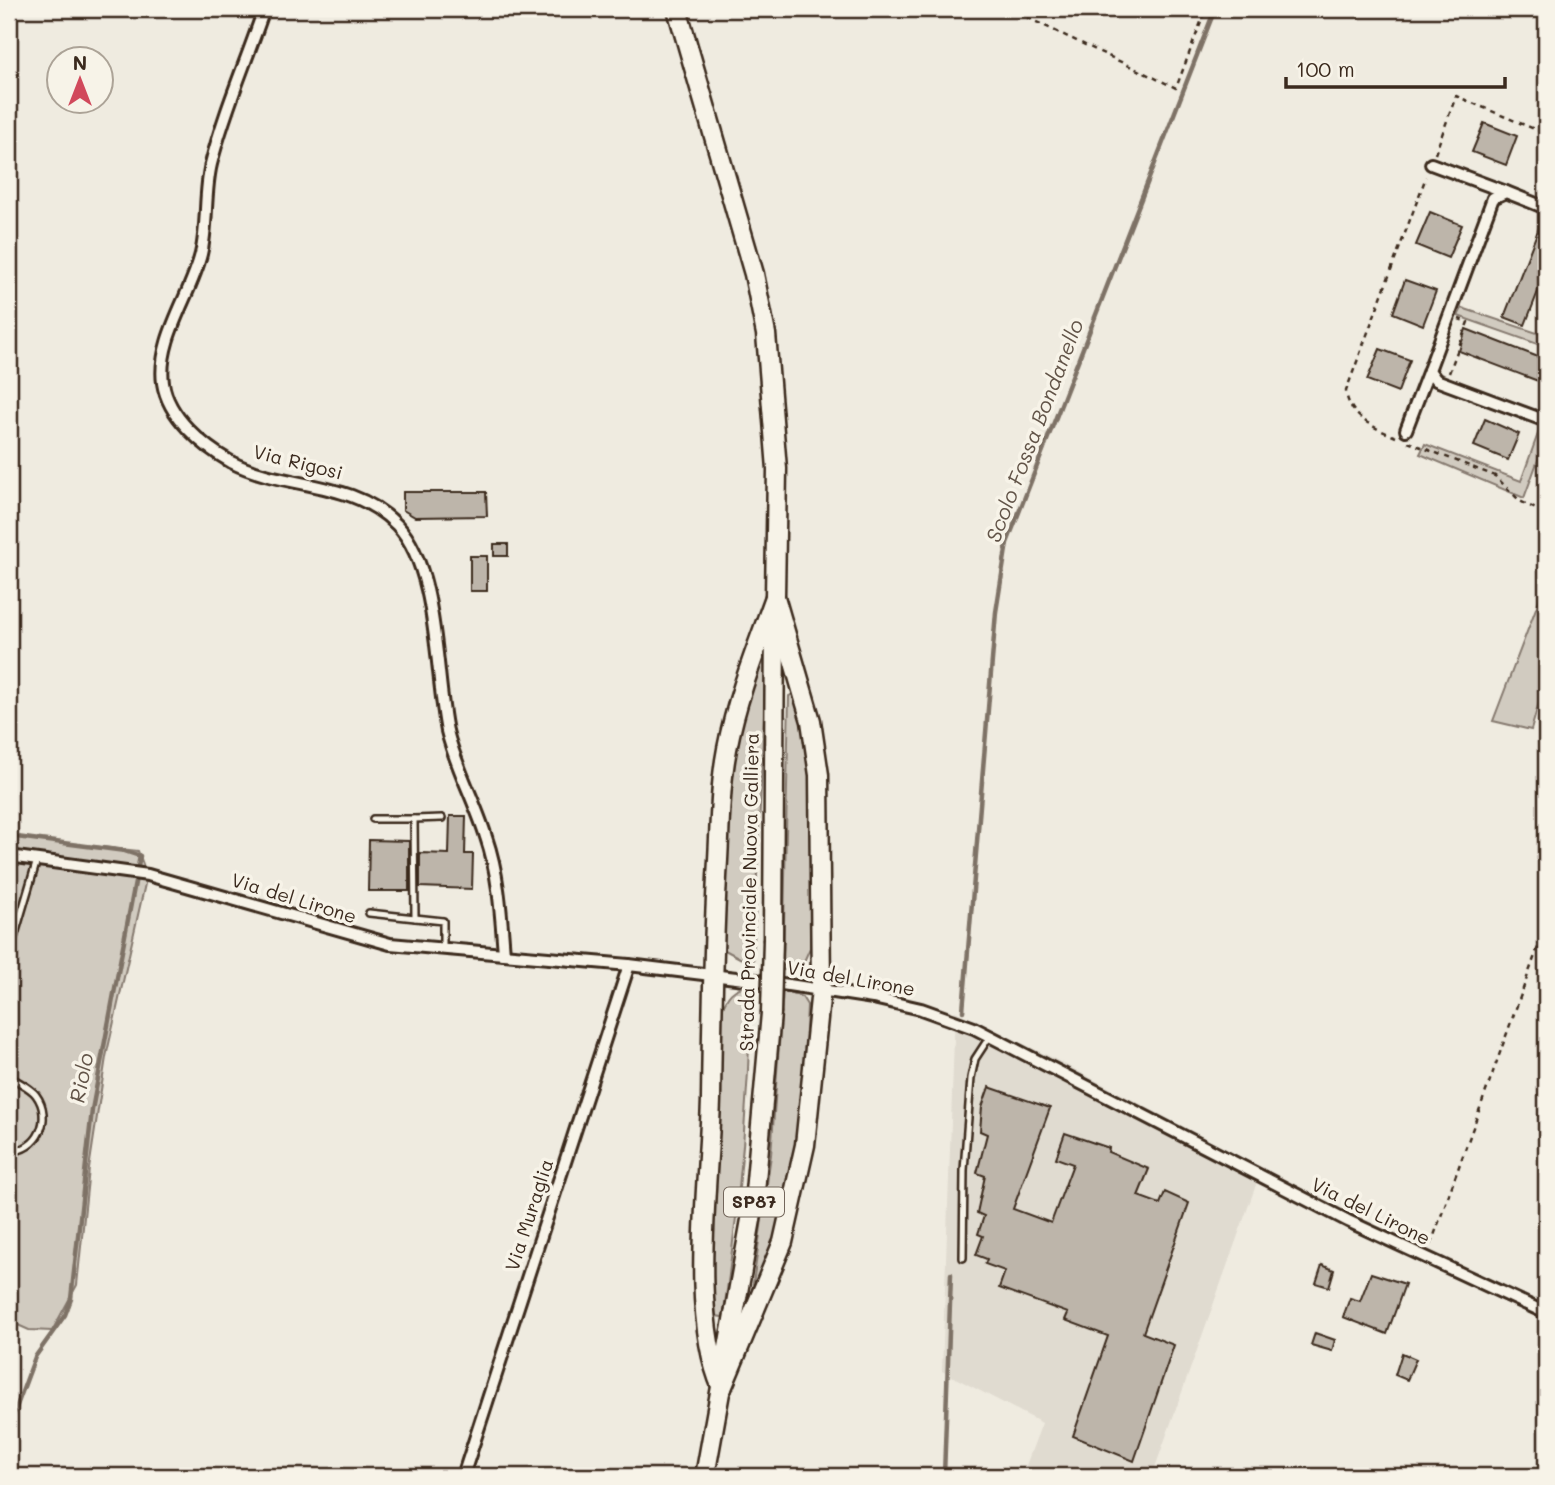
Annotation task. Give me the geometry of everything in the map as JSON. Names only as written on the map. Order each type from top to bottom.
[{"type":"main road","name":"Strada Provinciale Nuova Galliera","points":[[677,9],[754,274],[766,334],[777,470],[771,1013],[754,1203],[705,1476]]},
{"type":"main road","points":[[722,1388],[711,1364],[706,1329],[711,974],[727,751],[741,688],[775,597]]},
{"type":"main road","points":[[722,1388],[783,1242],[797,1192],[805,1145],[821,989],[819,775],[811,721],[775,597]]},
{"type":"street","name":"Via Rigosi","points":[[264,9],[211,165],[201,253],[168,344],[163,386],[177,415],[194,434],[220,455],[250,470],[320,485],[367,502],[383,511],[400,528],[411,545],[429,601],[447,729],[457,765],[494,862],[500,896],[504,954]]},
{"type":"street","points":[[1431,164],[1546,208]]},
{"type":"street","points":[[1406,430],[1493,198],[1506,192]]},
{"type":"street","points":[[1429,370],[1436,380],[1546,421]]},
{"type":"street","name":"Via del Lirone","points":[[9,856],[146,874],[235,897],[357,936],[443,950],[711,974],[821,989],[921,1009],[990,1036],[1348,1221],[1546,1313]]},
{"type":"street","name":"Via Muraglia","points":[[463,1476],[629,965]]},
{"type":"lane","points":[[373,819],[442,818]]},
{"type":"lane","points":[[414,819],[415,918]]},
{"type":"lane","points":[[9,955],[37,860]]},
{"type":"lane","points":[[369,913],[443,921],[443,950]]},
{"type":"lane","points":[[963,1258],[964,1170],[971,1078],[975,1059],[990,1036]]},
{"type":"lane","points":[[9,1076],[35,1094],[41,1107],[41,1127],[35,1142],[23,1151],[9,1151]]},
{"type":"path","points":[[1009,9],[1175,88],[1206,9]]},
{"type":"path","points":[[1546,134],[1456,96],[1346,391],[1347,405],[1355,415],[1390,434],[1495,476],[1520,501],[1546,514]]},
{"type":"path","points":[[1448,316],[1468,322],[1448,376]]},
{"type":"path","points":[[1426,1257],[1546,925]]},
{"type":"shaded area","points":[[1462,308],[1540,334],[1546,317],[1546,347],[1458,316]]},
{"type":"shaded area","points":[[1540,428],[1546,429],[1546,438],[1524,498],[1420,454],[1425,444],[1521,481]]},
{"type":"shaded area","points":[[1546,582],[1546,678],[1531,730],[1493,721]]},
{"type":"shaded area","points":[[767,647],[753,965],[723,949],[722,937],[734,744],[763,648]]},
{"type":"shaded area","points":[[789,696],[798,696],[804,725],[813,813],[810,948],[801,968],[783,970]]},
{"type":"shaded area","points":[[9,837],[138,851],[147,875],[106,1057],[89,1169],[77,1285],[52,1331],[29,1330],[9,1321]]},
{"type":"shaded area","points":[[751,985],[743,1151],[723,1317],[716,1316],[712,1281],[721,1013],[731,993]]},
{"type":"shaded area","points":[[783,990],[802,997],[807,1005],[803,1101],[789,1204],[751,1298],[771,1155]]},
{"type":"shaded area","points":[[955,1011],[1053,1058],[1262,1168],[1152,1476],[1022,1476],[1042,1423],[942,1371]]},
{"type":"building","points":[[1484,123],[1517,136],[1506,165],[1472,152]]},
{"type":"building","points":[[1430,212],[1462,225],[1448,258],[1416,245]]},
{"type":"building","points":[[1544,215],[1546,271],[1525,325],[1504,317]]},
{"type":"building","points":[[1405,280],[1436,291],[1423,325],[1393,313]]},
{"type":"building","points":[[1466,329],[1546,360],[1546,384],[1459,351]]},
{"type":"building","points":[[1380,349],[1410,360],[1398,392],[1367,380]]},
{"type":"building","points":[[1485,419],[1519,434],[1508,460],[1474,446]]},
{"type":"building","points":[[403,492],[486,492],[487,516],[415,517],[403,510]]},
{"type":"building","points":[[494,544],[508,544],[508,556],[494,556]]},
{"type":"building","points":[[470,556],[487,556],[487,591],[470,591]]},
{"type":"building","points":[[450,816],[466,816],[465,854],[473,854],[472,889],[420,887],[420,853],[449,854]]},
{"type":"building","points":[[369,840],[409,841],[409,891],[368,891]]},
{"type":"building","points":[[989,1087],[1050,1108],[1013,1209],[1051,1223],[1073,1164],[1056,1158],[1065,1133],[1109,1148],[1108,1152],[1149,1169],[1138,1196],[1160,1204],[1165,1192],[1189,1203],[1143,1333],[1174,1345],[1134,1461],[1073,1436],[1108,1336],[1065,1320],[1068,1313],[999,1288],[1005,1271],[985,1264],[987,1259],[976,1255],[983,1236],[978,1234],[984,1216],[977,1213],[985,1176],[977,1173],[987,1134],[980,1131],[982,1107]]},
{"type":"building","points":[[1322,1265],[1334,1270],[1329,1287],[1316,1283]]},
{"type":"building","points":[[1371,1273],[1405,1284],[1387,1334],[1343,1317],[1350,1298],[1360,1301]]},
{"type":"building","points":[[1315,1333],[1335,1340],[1332,1351],[1311,1345]]},
{"type":"building","points":[[1402,1353],[1416,1359],[1407,1380],[1395,1375]]},
{"type":"waterway","name":"Scolo Fossa Bondanello","points":[[963,1011],[996,612],[1007,543],[1215,9]]},
{"type":"waterway","name":"Riolo","points":[[9,836],[125,851],[140,856],[92,1110],[71,1299],[65,1315],[35,1357],[9,1427]]},
{"type":"waterway","name":"Scolo Fossa Bondanello","points":[[944,1476],[951,1274]]}]
